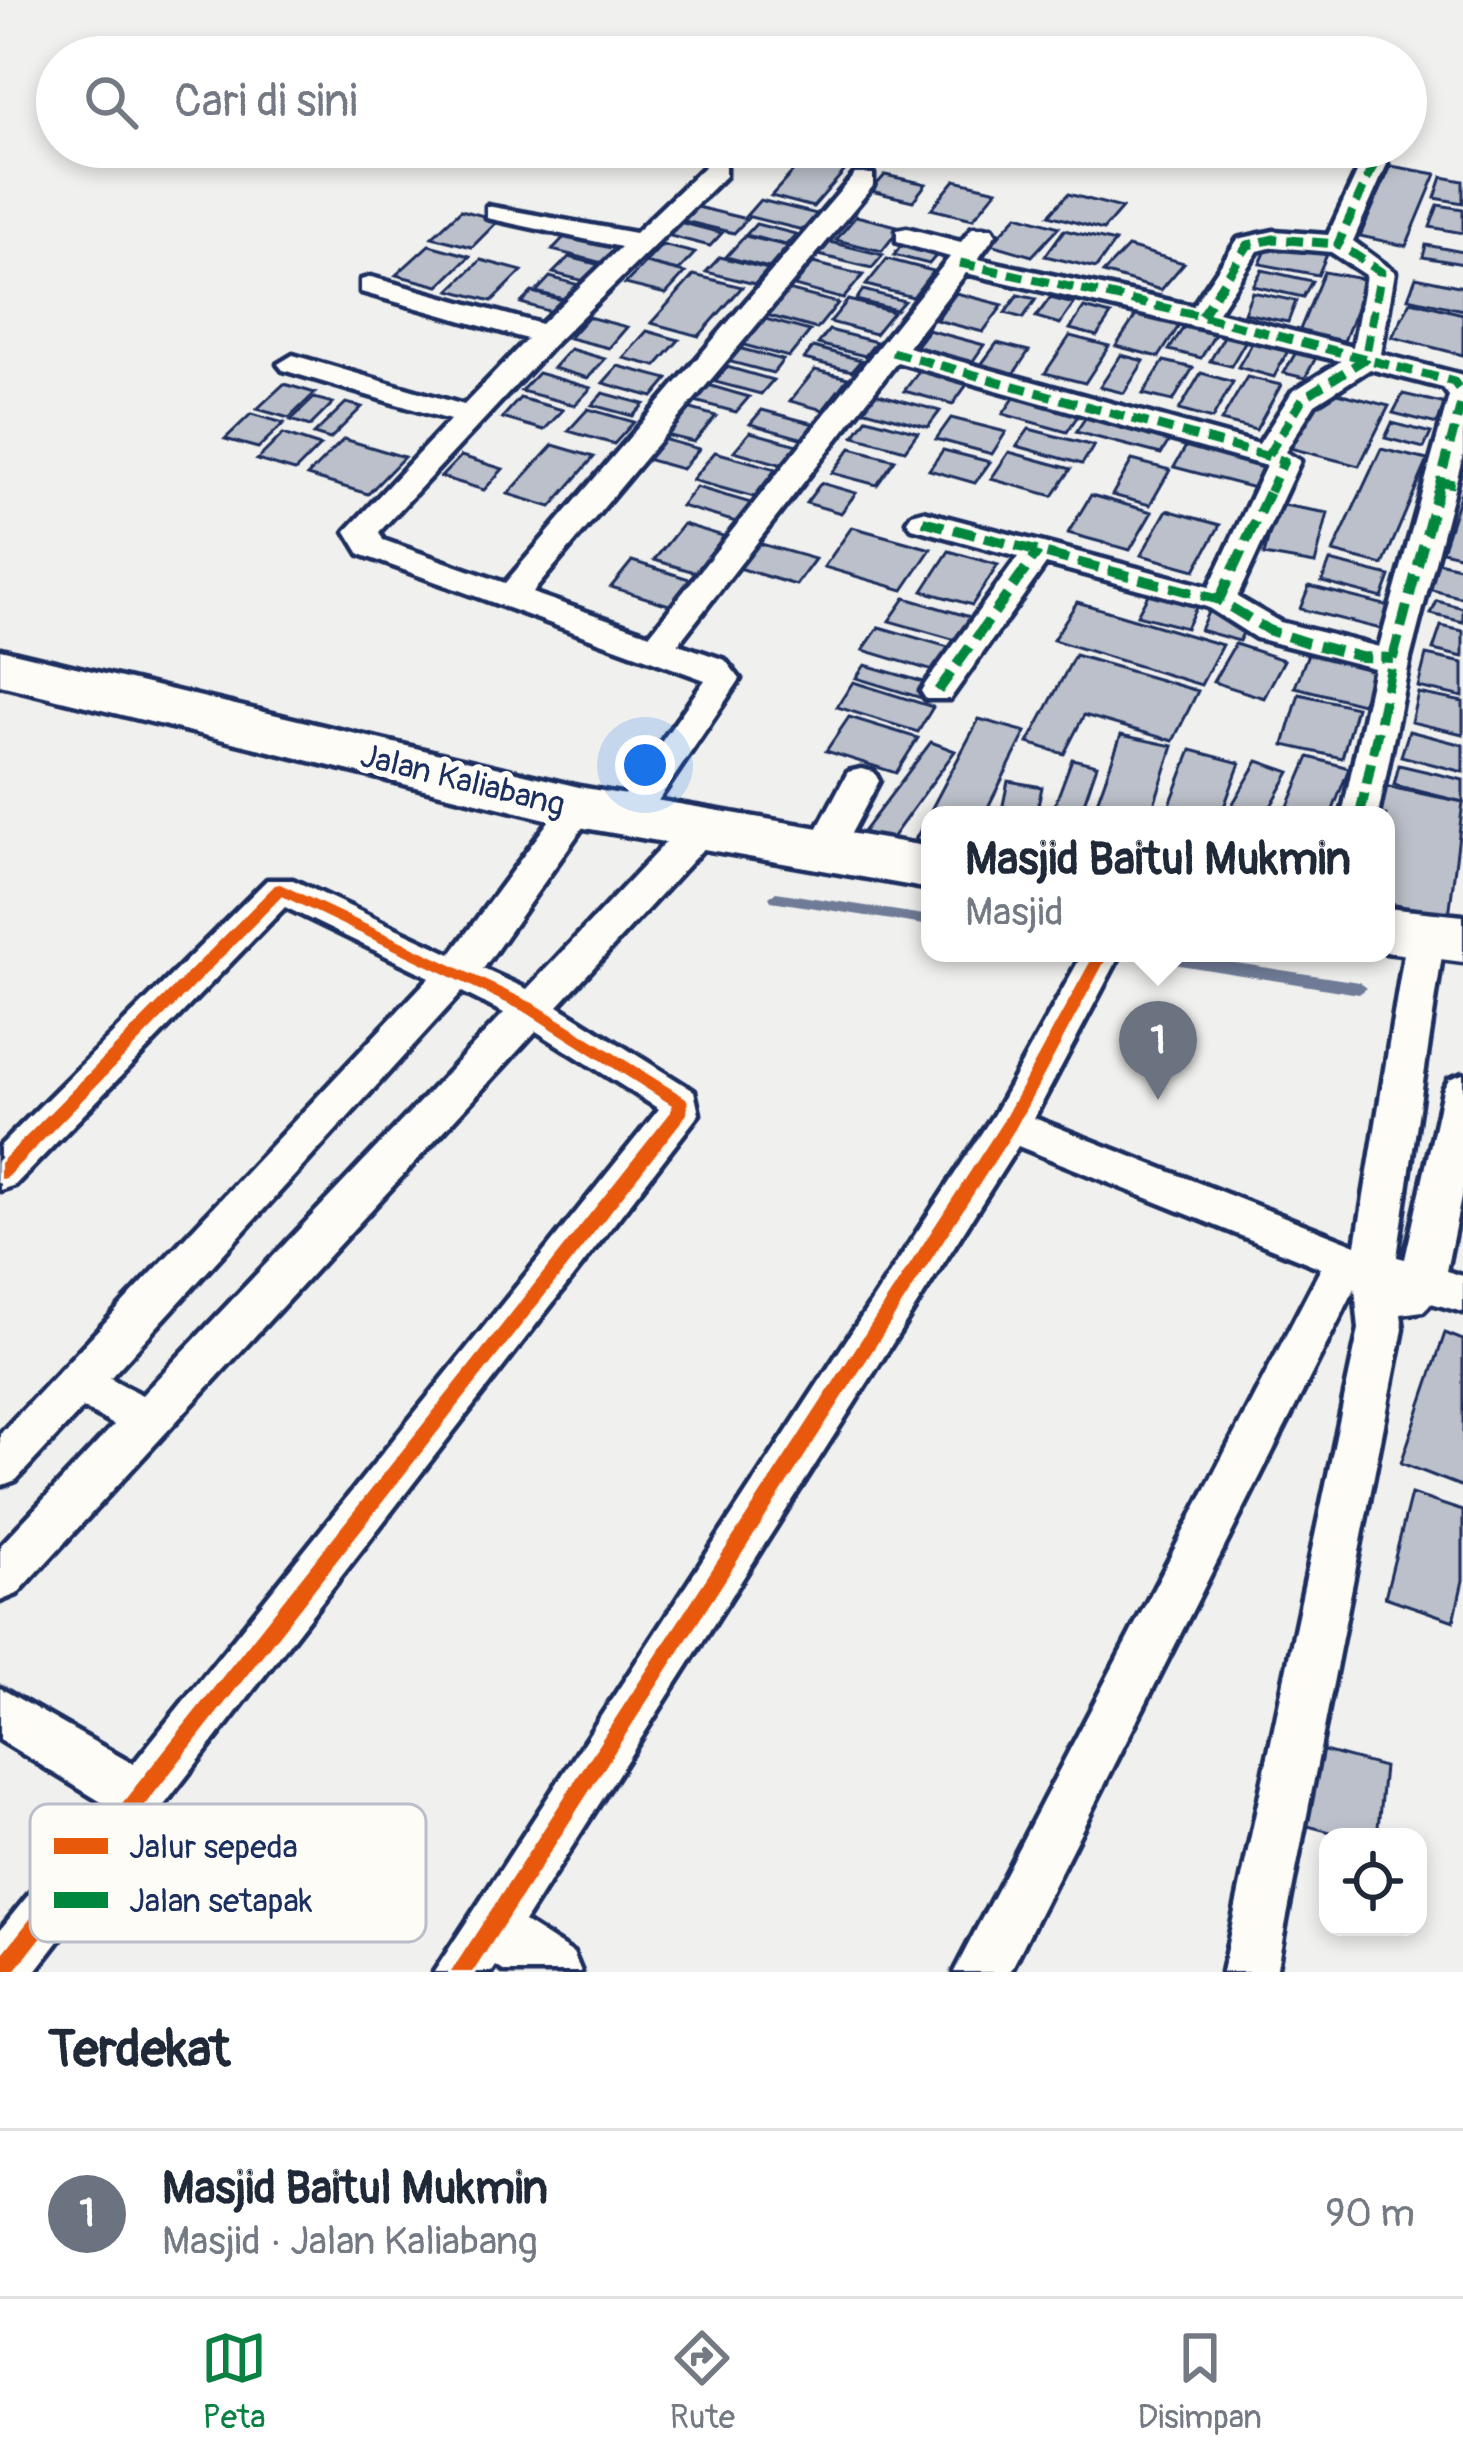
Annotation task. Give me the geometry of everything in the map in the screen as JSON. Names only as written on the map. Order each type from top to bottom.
[{"type":"main road","name":"Jalan Kaliabang","points":[[0,667],[604,812],[921,867]]},
{"type":"street","points":[[1338,244],[1372,168]]},
{"type":"street","points":[[0,1466],[723,679],[713,668],[371,547],[362,531],[547,335],[716,170]]},
{"type":"street","points":[[510,598],[864,180]]},
{"type":"street","points":[[497,212],[640,243]]},
{"type":"street","points":[[907,236],[1454,382],[1463,396],[1450,483],[1393,658],[1362,806]]},
{"type":"street","points":[[1201,316],[1248,245],[1274,239],[1338,244],[1381,272],[1365,359],[1303,398],[1268,455]]},
{"type":"street","points":[[656,649],[970,250]]},
{"type":"street","points":[[371,286],[547,335]]},
{"type":"street","points":[[892,352],[1284,461],[1219,600]]},
{"type":"street","points":[[293,364],[470,416]]},
{"type":"street","points":[[923,521],[1219,600],[1268,630],[1308,643],[1361,657],[1393,658]]},
{"type":"street","points":[[938,691],[1038,551]]},
{"type":"street","points":[[823,852],[861,781]]},
{"type":"street","points":[[0,1580],[700,829]]},
{"type":"street","points":[[0,1173],[280,889],[532,1009],[680,1102],[679,1114],[137,1804]]},
{"type":"street","points":[[981,1972],[1360,1264],[1422,959]]},
{"type":"street","points":[[554,1972],[474,1951],[1009,1125],[1097,962]]},
{"type":"street","points":[[1249,1972],[1381,1329],[1422,1282],[1463,1090]]},
{"type":"street","points":[[1009,1125],[1360,1264],[1463,1294]]},
{"type":"street","points":[[1360,1264],[1381,1329]]},
{"type":"street","points":[[78,1382],[147,1421]]},
{"type":"street","points":[[0,1712],[142,1798]]},
{"type":"street","points":[[1,1972],[30,1936]]},
{"type":"building","points":[[796,168],[847,168],[813,207],[771,196]]},
{"type":"building","points":[[1390,168],[1436,174],[1406,246],[1360,236]]},
{"type":"building","points":[[885,175],[926,184],[913,201],[871,191]]},
{"type":"building","points":[[1442,177],[1463,181],[1463,203],[1435,198]]},
{"type":"building","points":[[955,180],[997,190],[973,219],[931,209]]},
{"type":"building","points":[[1068,194],[1122,208],[1103,230],[1049,215]]},
{"type":"building","points":[[760,200],[817,214],[803,230],[746,216]]},
{"type":"building","points":[[1438,205],[1463,209],[1463,233],[1430,227]]},
{"type":"building","points":[[693,206],[747,219],[734,233],[680,220]]},
{"type":"building","points":[[461,210],[499,220],[472,247],[432,237]]},
{"type":"building","points":[[1018,215],[1059,227],[1032,256],[991,244]]},
{"type":"building","points":[[856,216],[901,227],[882,251],[836,240]]},
{"type":"building","points":[[679,222],[722,233],[710,246],[666,235]]},
{"type":"building","points":[[756,224],[796,234],[786,245],[746,235]]},
{"type":"building","points":[[1064,230],[1115,242],[1096,268],[1045,256]]},
{"type":"building","points":[[568,233],[630,249],[614,266],[552,250]]},
{"type":"building","points":[[745,236],[788,246],[769,268],[726,257]]},
{"type":"building","points":[[1270,241],[1328,252],[1318,275],[1260,264]]},
{"type":"building","points":[[830,242],[883,255],[872,268],[819,255]]},
{"type":"building","points":[[904,242],[940,251],[929,264],[894,255]]},
{"type":"building","points":[[429,245],[470,256],[439,286],[396,275]]},
{"type":"building","points":[[662,245],[695,253],[678,271],[645,263]]},
{"type":"building","points":[[1426,245],[1463,252],[1463,264],[1423,257]]},
{"type":"building","points":[[1128,247],[1184,263],[1161,290],[1103,273]]},
{"type":"building","points":[[569,257],[608,267],[592,283],[553,273]]},
{"type":"building","points":[[720,257],[768,269],[755,284],[706,272]]},
{"type":"building","points":[[887,259],[933,271],[913,297],[866,285]]},
{"type":"building","points":[[481,260],[522,271],[492,301],[450,290]]},
{"type":"building","points":[[645,263],[685,273],[666,294],[625,284]]},
{"type":"building","points":[[813,263],[863,275],[843,299],[794,286]]},
{"type":"building","points":[[1262,270],[1312,281],[1303,297],[1253,286]]},
{"type":"building","points":[[1324,272],[1368,280],[1344,341],[1299,332]]},
{"type":"building","points":[[694,275],[742,287],[699,336],[651,323]]},
{"type":"building","points":[[550,277],[586,287],[572,301],[536,292]]},
{"type":"building","points":[[1416,277],[1463,287],[1463,310],[1408,298]]},
{"type":"building","points":[[780,288],[838,303],[817,329],[759,313]]},
{"type":"building","points":[[863,290],[904,301],[896,310],[856,300]]},
{"type":"building","points":[[532,292],[566,301],[555,313],[521,303]]},
{"type":"building","points":[[1252,292],[1296,301],[1288,322],[1244,313]]},
{"type":"building","points":[[956,293],[1003,305],[983,332],[936,320]]},
{"type":"building","points":[[1018,295],[1036,299],[1023,318],[1005,313]]},
{"type":"building","points":[[1050,298],[1074,304],[1060,324],[1036,317]]},
{"type":"building","points":[[848,300],[893,312],[875,334],[830,322]]},
{"type":"building","points":[[1411,301],[1463,314],[1463,355],[1392,337]]},
{"type":"building","points":[[1084,308],[1111,315],[1097,336],[1070,329]]},
{"type":"building","points":[[1139,311],[1182,321],[1159,357],[1116,346]]},
{"type":"building","points":[[588,317],[627,327],[609,348],[569,338]]},
{"type":"building","points":[[758,317],[810,331],[789,357],[736,343]]},
{"type":"building","points":[[1187,322],[1218,329],[1201,358],[1169,350]]},
{"type":"building","points":[[829,330],[876,342],[865,356],[818,344]]},
{"type":"building","points":[[928,330],[984,345],[968,368],[911,352]]},
{"type":"building","points":[[647,331],[679,340],[656,366],[623,358]]},
{"type":"building","points":[[1227,331],[1248,337],[1231,366],[1210,361]]},
{"type":"building","points":[[1070,336],[1109,346],[1085,383],[1045,373]]},
{"type":"building","points":[[1255,338],[1290,347],[1274,377],[1238,367]]},
{"type":"building","points":[[997,343],[1029,351],[1008,382],[975,373]]},
{"type":"building","points":[[813,347],[861,360],[852,371],[804,359]]},
{"type":"building","points":[[1299,347],[1319,352],[1305,378],[1284,373]]},
{"type":"building","points":[[738,348],[783,360],[773,373],[727,361]]},
{"type":"building","points":[[570,349],[605,359],[588,378],[553,368]]},
{"type":"building","points":[[1121,355],[1144,361],[1124,393],[1100,387]]},
{"type":"building","points":[[1164,361],[1193,368],[1173,401],[1143,394]]},
{"type":"building","points":[[618,366],[668,379],[653,397],[603,383]]},
{"type":"building","points":[[923,366],[971,379],[953,404],[904,391]]},
{"type":"building","points":[[727,367],[773,380],[761,394],[715,382]]},
{"type":"building","points":[[815,370],[848,378],[823,410],[790,401]]},
{"type":"building","points":[[538,373],[591,388],[575,405],[521,391]]},
{"type":"building","points":[[1201,373],[1233,382],[1212,419],[1179,410]]},
{"type":"building","points":[[1247,377],[1281,385],[1256,430],[1221,421]]},
{"type":"building","points":[[701,383],[749,397],[736,412],[687,399]]},
{"type":"building","points":[[284,384],[315,393],[289,418],[257,409]]},
{"type":"building","points":[[1318,388],[1389,406],[1359,466],[1286,447]]},
{"type":"building","points":[[871,392],[940,411],[928,427],[858,408]]},
{"type":"building","points":[[603,393],[644,404],[633,416],[592,405]]},
{"type":"building","points":[[1017,394],[1081,411],[1067,432],[1003,414]]},
{"type":"building","points":[[1403,394],[1446,404],[1437,424],[1393,413]]},
{"type":"building","points":[[314,398],[333,403],[310,426],[291,420]]},
{"type":"building","points":[[520,398],[563,410],[544,430],[502,418]]},
{"type":"building","points":[[346,403],[362,407],[330,439],[314,434]]},
{"type":"building","points":[[688,408],[716,416],[694,442],[666,435]]},
{"type":"building","points":[[588,409],[634,422],[614,444],[568,431]]},
{"type":"building","points":[[762,410],[822,426],[811,441],[750,424]]},
{"type":"building","points":[[251,414],[284,423],[258,448],[225,439]]},
{"type":"building","points":[[1088,414],[1172,436],[1161,454],[1076,432]]},
{"type":"building","points":[[867,418],[918,432],[905,450],[854,436]]},
{"type":"building","points":[[951,418],[1006,432],[992,454],[936,439]]},
{"type":"building","points":[[1392,423],[1431,433],[1424,448],[1385,438]]},
{"type":"building","points":[[1029,429],[1094,446],[1082,464],[1017,446]]},
{"type":"building","points":[[750,432],[798,445],[783,465],[734,451]]},
{"type":"building","points":[[283,434],[320,446],[295,471],[257,460]]},
{"type":"building","points":[[659,438],[699,449],[682,469],[642,458]]},
{"type":"building","points":[[344,439],[404,457],[368,494],[307,476]]},
{"type":"building","points":[[1189,441],[1281,465],[1266,491],[1174,467]]},
{"type":"building","points":[[553,445],[594,457],[551,507],[508,494]]},
{"type":"building","points":[[851,448],[895,460],[877,485],[832,473]]},
{"type":"building","points":[[1381,449],[1428,460],[1383,565],[1333,552]]},
{"type":"building","points":[[943,450],[990,462],[975,483],[929,470]]},
{"type":"building","points":[[715,452],[776,469],[754,497],[692,480]]},
{"type":"building","points":[[1009,452],[1071,469],[1053,496],[991,479]]},
{"type":"building","points":[[461,456],[503,469],[484,490],[441,477]]},
{"type":"building","points":[[1132,460],[1170,470],[1150,505],[1112,495]]},
{"type":"building","points":[[821,483],[856,493],[841,513],[806,503]]},
{"type":"building","points":[[696,487],[751,503],[736,522],[681,506]]},
{"type":"building","points":[[1463,490],[1463,556],[1442,551]]},
{"type":"building","points":[[1091,495],[1152,512],[1130,550],[1068,533]]},
{"type":"building","points":[[1277,504],[1328,513],[1315,564],[1264,555]]},
{"type":"building","points":[[1167,510],[1220,525],[1195,570],[1141,555]]},
{"type":"building","points":[[683,524],[730,538],[701,574],[654,560]]},
{"type":"building","points":[[852,527],[931,549],[903,590],[824,567]]},
{"type":"building","points":[[754,542],[815,559],[796,585],[735,567]]},
{"type":"building","points":[[949,551],[998,565],[972,605],[923,591]]},
{"type":"building","points":[[632,561],[702,583],[682,609],[611,587]]},
{"type":"building","points":[[1330,561],[1390,576],[1382,598],[1322,582]]},
{"type":"building","points":[[1438,562],[1463,568],[1463,598],[1428,589]]},
{"type":"building","points":[[1309,586],[1389,606],[1381,629],[1300,609]]},
{"type":"building","points":[[1151,589],[1199,602],[1186,628],[1137,615]]},
{"type":"building","points":[[905,598],[977,619],[963,642],[889,621]]},
{"type":"building","points":[[1437,601],[1463,608],[1463,622],[1431,614]]},
{"type":"building","points":[[1077,602],[1222,645],[1201,685],[1053,640]]},
{"type":"building","points":[[1209,610],[1249,621],[1239,641],[1200,630]]},
{"type":"building","points":[[1441,626],[1463,631],[1463,657],[1433,650]]},
{"type":"building","points":[[879,627],[959,650],[943,674],[863,650]]},
{"type":"building","points":[[1235,644],[1284,660],[1264,698],[1213,682]]},
{"type":"building","points":[[1311,646],[1377,663],[1362,704],[1295,687]]},
{"type":"building","points":[[1075,655],[1198,691],[1173,741],[1084,715],[1064,754],[1028,743]]},
{"type":"building","points":[[1426,655],[1463,663],[1463,697],[1418,687]]},
{"type":"building","points":[[865,665],[937,686],[928,700],[856,678]]},
{"type":"building","points":[[853,682],[933,707],[918,732],[837,707]]},
{"type":"building","points":[[1418,693],[1463,702],[1463,734],[1411,722]]},
{"type":"building","points":[[1299,694],[1356,707],[1342,758],[1284,745]]},
{"type":"building","points":[[849,717],[918,738],[896,773],[826,751]]},
{"type":"building","points":[[979,719],[1026,732],[989,806],[933,806]]},
{"type":"building","points":[[1409,731],[1463,745],[1463,772],[1401,756]]},
{"type":"building","points":[[1121,735],[1173,746],[1154,806],[1097,802]]},
{"type":"building","points":[[931,742],[955,751],[889,842],[863,832]]},
{"type":"building","points":[[1191,750],[1240,763],[1224,806],[1169,806]]},
{"type":"building","points":[[1309,757],[1349,768],[1334,806],[1288,806]]},
{"type":"building","points":[[1072,759],[1097,765],[1083,806],[1054,806]]},
{"type":"building","points":[[1258,761],[1290,772],[1271,806],[1232,805]]},
{"type":"building","points":[[1399,765],[1463,780],[1463,802],[1394,785]]},
{"type":"building","points":[[1008,781],[1042,787],[1038,806],[1003,806]]},
{"type":"building","points":[[1384,786],[1463,802],[1449,916],[1395,905],[1395,806],[1380,806]]},
{"type":"building","points":[[1445,1333],[1463,1340],[1463,1487],[1401,1463]]},
{"type":"building","points":[[1411,1494],[1463,1511],[1463,1580],[1454,1621],[1385,1597]]},
{"type":"building","points":[[1313,1748],[1384,1767],[1378,1828],[1304,1825]]},
{"type":"waterway","points":[[776,897],[921,920]]},
{"type":"waterway","points":[[1193,962],[1359,988]]},
{"type":"marked path","points":[[1268,455],[1303,398],[1365,359],[1381,272],[1338,244],[1372,168]]},
{"type":"marked path","points":[[1201,316],[1248,245],[1274,239],[1338,244]]},
{"type":"marked path","points":[[960,263],[1201,316],[1454,382],[1463,394]]},
{"type":"marked path","points":[[892,352],[1284,461],[1219,600]]},
{"type":"marked path","points":[[1362,806],[1393,658],[1463,397]]},
{"type":"marked path","points":[[1438,481],[1463,486]]},
{"type":"marked path","points":[[923,521],[1219,600],[1268,630],[1308,643],[1361,657],[1393,658]]},
{"type":"marked path","points":[[938,691],[1038,552]]},
{"type":"cycle path","points":[[0,1173],[280,889],[532,1009],[680,1102],[679,1114],[134,1804]]},
{"type":"cycle path","points":[[461,1972],[1009,1125],[1097,962]]},
{"type":"cycle path","points":[[1,1972],[30,1935]]},
{"type":"place","name":"Masjid Baitul Mukmin","points":[[1158,1100]]}]
